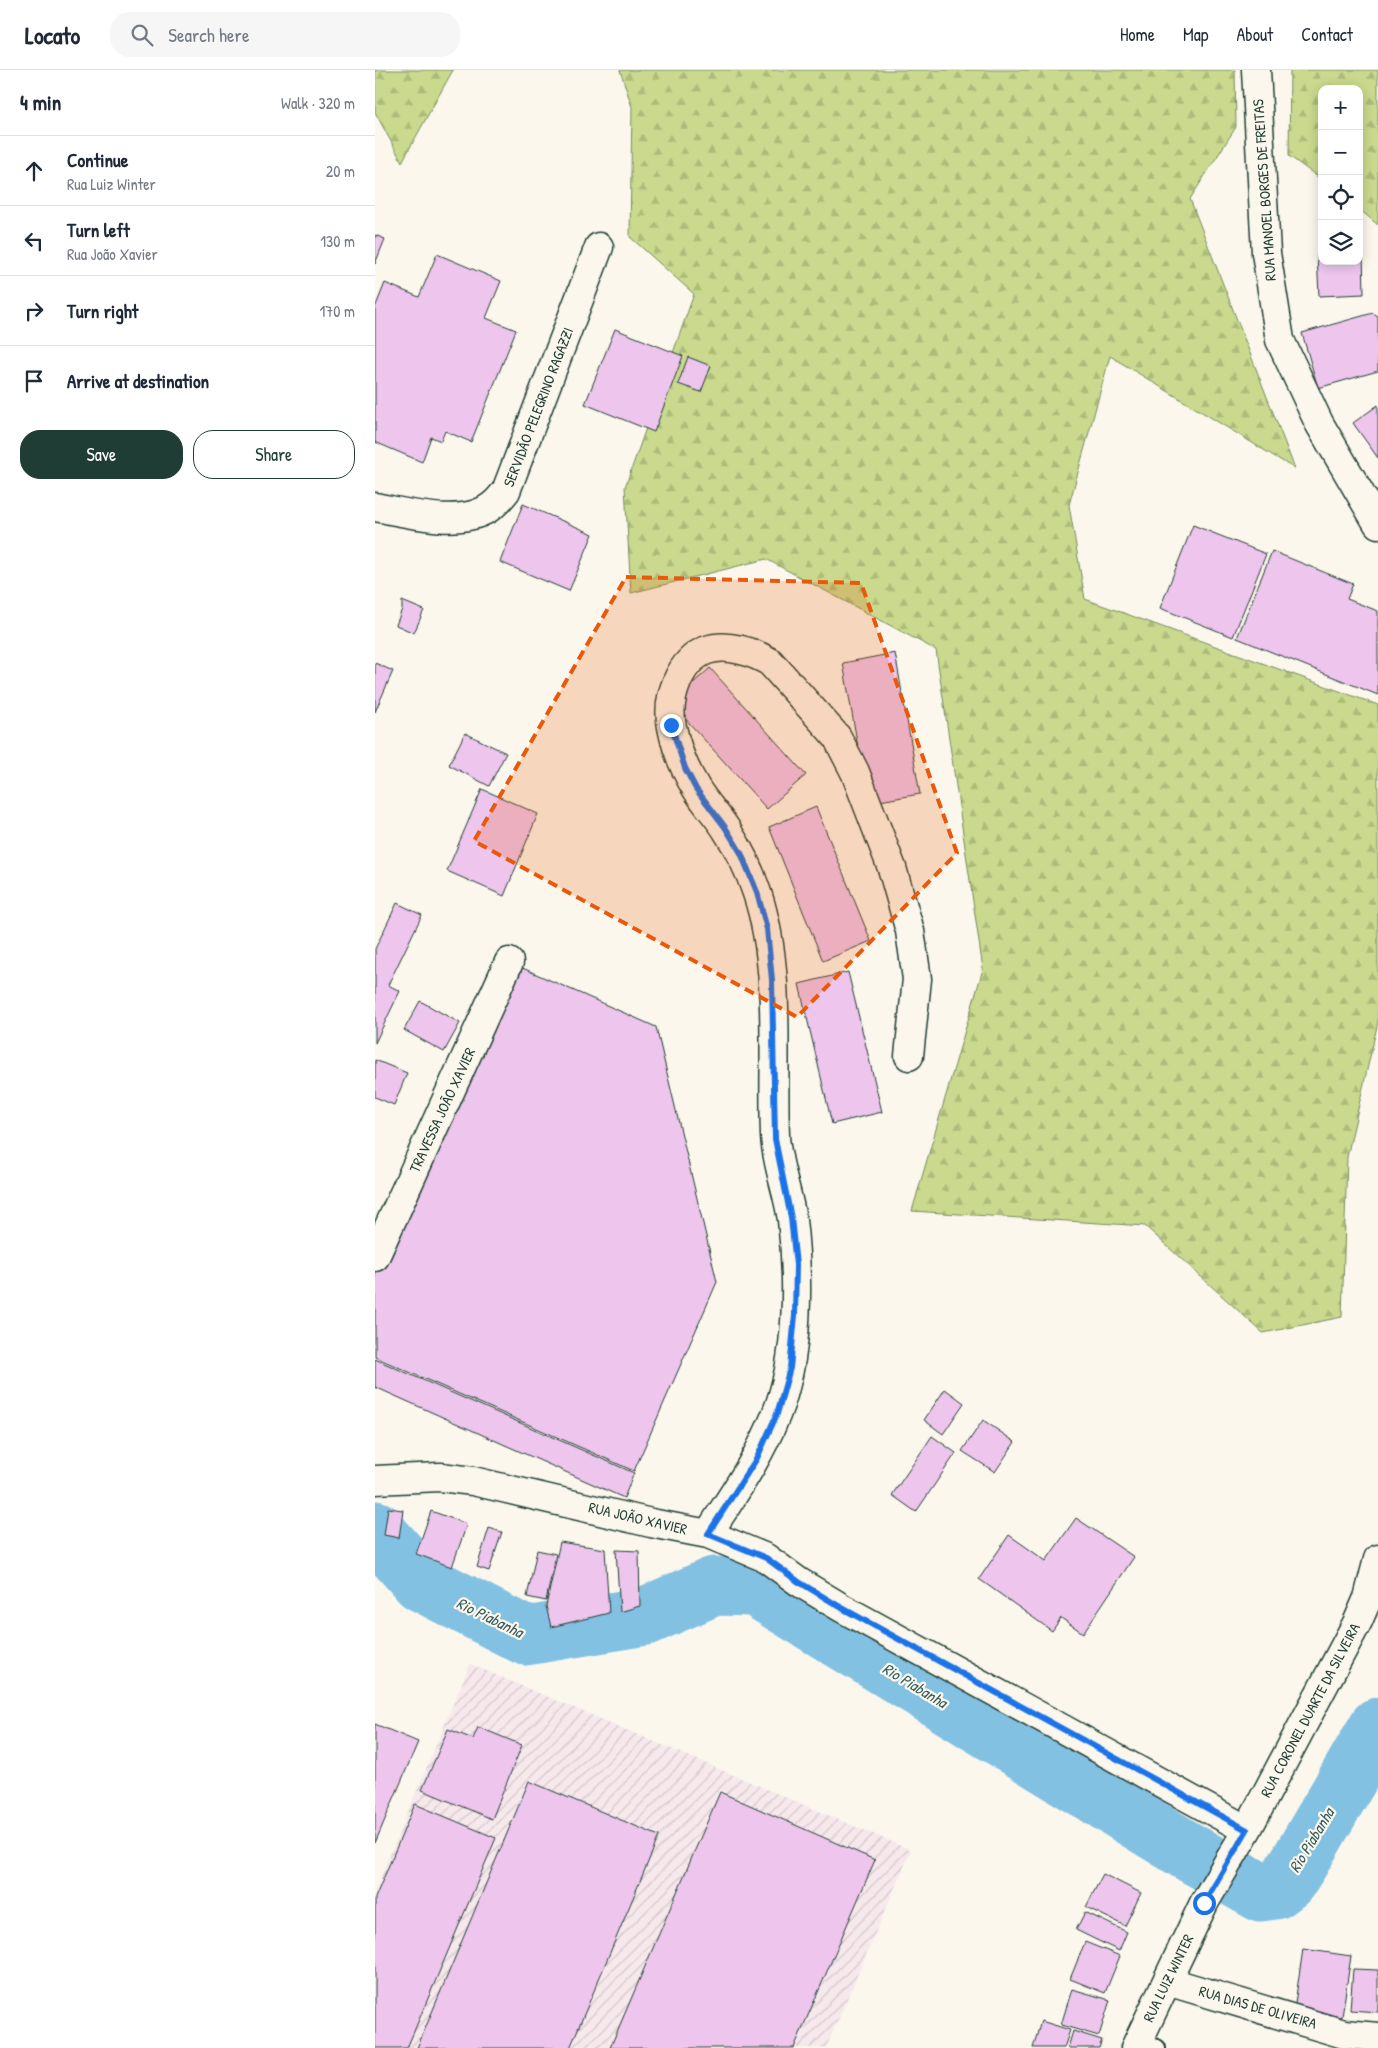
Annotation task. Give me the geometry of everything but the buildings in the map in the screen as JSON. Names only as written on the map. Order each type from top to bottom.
[{"type":"street","name":"RUA MANOEL BORGES DE FREITAS","points":[[1256,70],[1266,253],[1280,340],[1319,423],[1378,524]]},
{"type":"street","name":"SERVIDÃO PELEGRINO RAGAZZI","points":[[375,507],[422,516],[460,517],[476,514],[492,506],[506,491],[599,248]]},
{"type":"street","points":[[708,1534],[757,1458],[777,1414],[790,1368],[795,1315],[796,1265],[791,1218],[775,1139],[772,980],[767,929],[757,892],[741,853],[725,827],[696,789],[685,768],[671,725],[674,685],[695,657],[707,650],[726,648],[743,651],[757,654],[770,662],[837,737],[855,772],[892,868],[910,931],[917,979],[909,1056]]},
{"type":"street","name":"TRAVESSA JOÃO XAVIER","points":[[375,1257],[509,962]]},
{"type":"street","name":"RUA JOÃO XAVIER","points":[[375,1480],[440,1477],[473,1481],[651,1523],[708,1534],[766,1558],[799,1582],[842,1608],[1241,1838]]},
{"type":"street","name":"RUA CORONEL DUARTE DA SILVEIRA","points":[[1241,1838],[1357,1621],[1367,1598],[1378,1559]]},
{"type":"street","name":"RUA LUIZ WINTER","points":[[1143,2046],[1167,1981],[1204,1903],[1241,1838]]},
{"type":"street","name":"RUA DIAS DE OLIVEIRA","points":[[1167,1981],[1344,2034],[1378,2037]]},
{"type":"highlighted area","points":[[626,577],[861,583],[957,853],[797,1017],[474,841]]},
{"type":"shaded area","points":[[470,1664],[911,1850],[826,2048],[375,2048],[375,1891]]},
{"type":"green space","points":[[375,70],[453,70],[402,162],[375,112]]},
{"type":"green space","points":[[620,70],[1235,70],[1236,127],[1190,199],[1295,469],[1110,356],[1069,505],[1085,599],[1378,705],[1378,1022],[1347,1157],[1342,1317],[1263,1333],[1145,1226],[912,1211],[983,969],[936,650],[766,559],[631,593],[625,487],[694,294],[630,237],[632,107]]},
{"type":"green space","points":[[1290,70],[1378,70],[1378,225],[1363,212],[1363,85],[1318,85],[1318,177],[1289,156]]},
{"type":"waterway","name":"Rio Piabanha","points":[[375,1530],[421,1582],[526,1636],[646,1616],[714,1586],[755,1587],[1189,1852],[1260,1892],[1275,1890],[1287,1881],[1378,1727]]},
{"type":"route","points":[[671,725],[685,768],[696,789],[725,827],[741,853],[757,892],[767,929],[772,980],[775,1139],[791,1218],[796,1265],[795,1315],[790,1368],[777,1414],[757,1458],[708,1534],[766,1558],[799,1582],[842,1608],[1247,1830],[1204,1903]]}]
